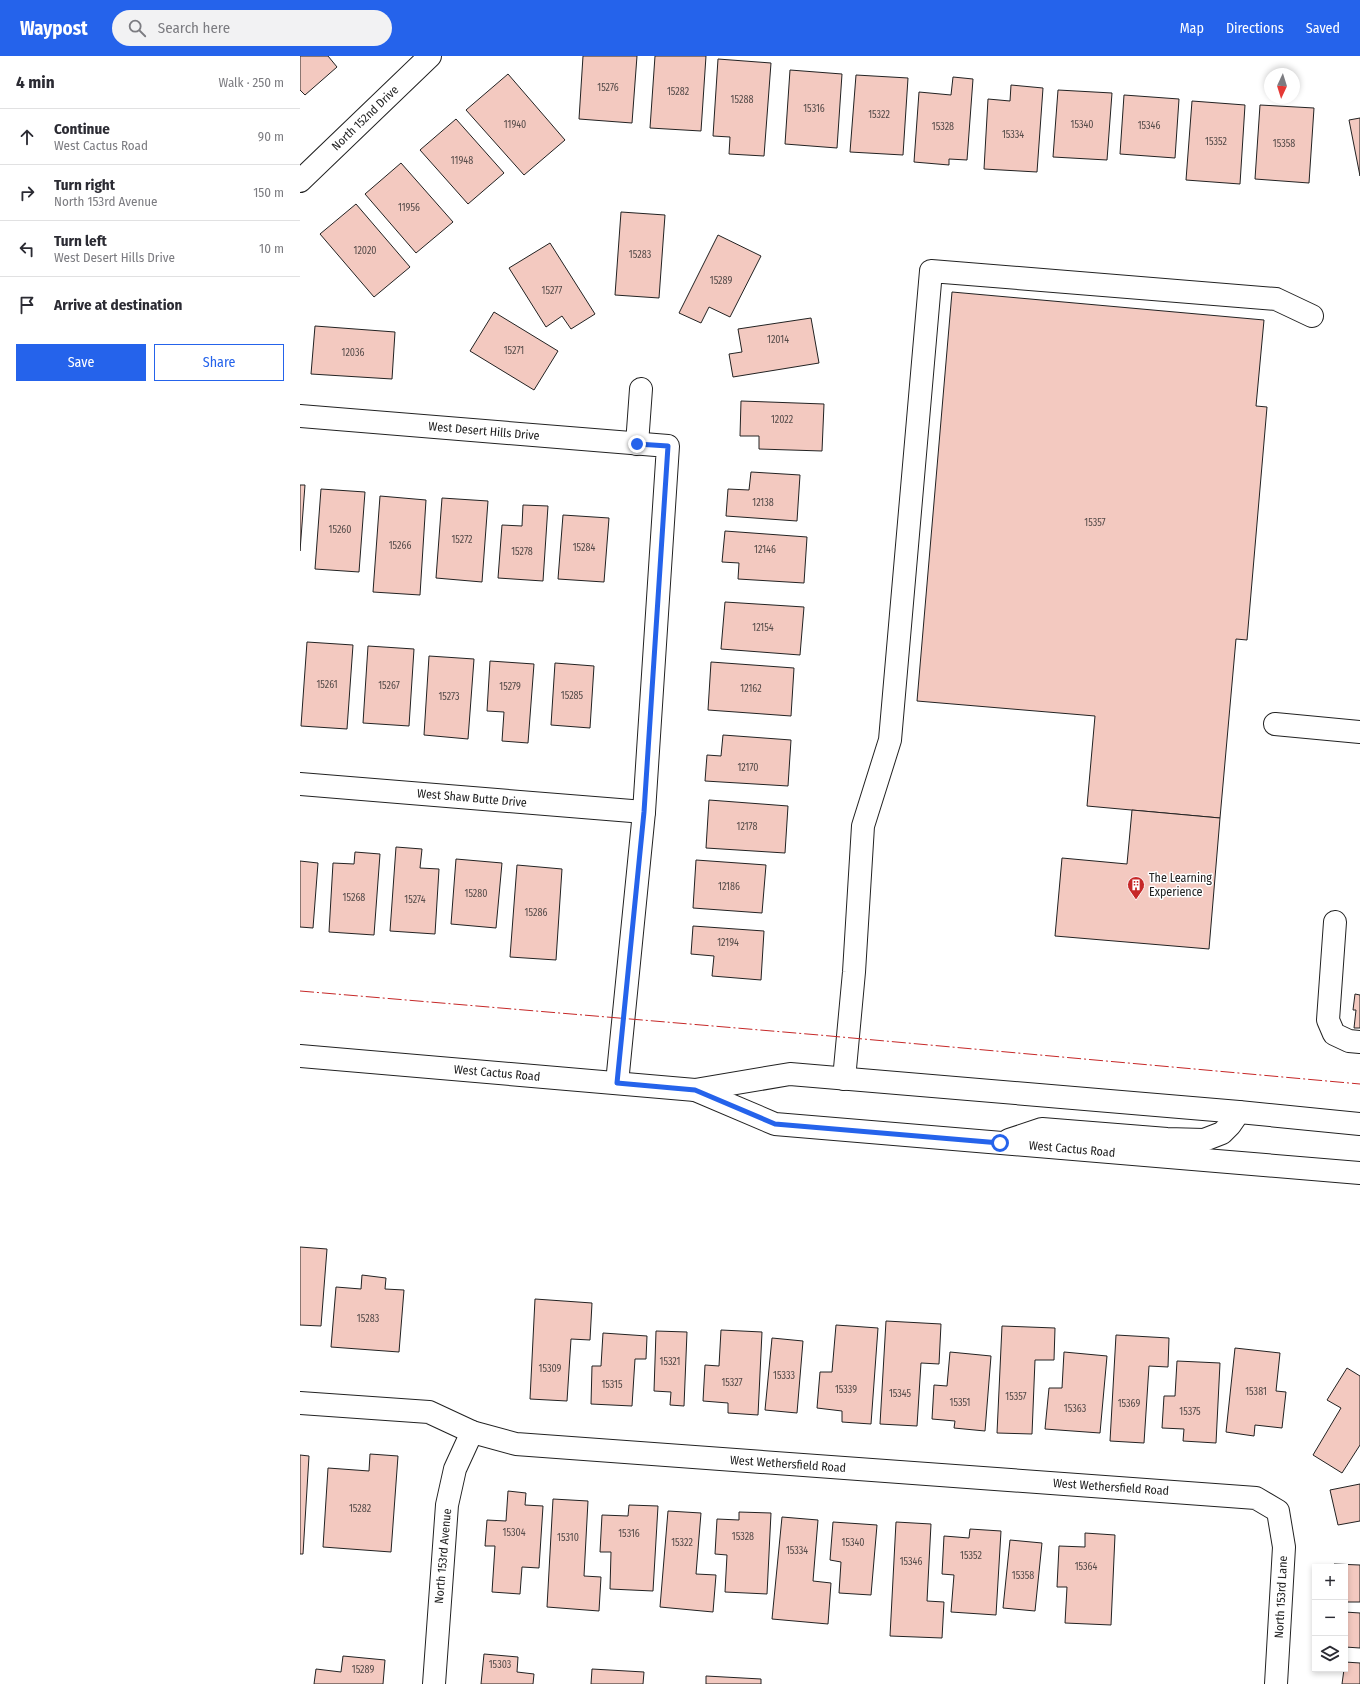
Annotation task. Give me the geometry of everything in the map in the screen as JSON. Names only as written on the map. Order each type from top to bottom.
[{"type":"street","name":"North 152nd Drive","points":[[300,181],[430,56]]},
{"type":"street","points":[[844,1079],[854,972],[863,826],[890,740],[931,271],[1276,299],[1312,316]]},
{"type":"street","points":[[637,444],[641,389]]},
{"type":"street","name":"West Desert Hills Drive","points":[[300,416],[668,446],[644,812]]},
{"type":"street","points":[[1275,724],[1360,732]]},
{"type":"street","name":"West Shaw Butte Drive","points":[[300,784],[644,812]]},
{"type":"street","points":[[617,1083],[644,812]]},
{"type":"street","points":[[1335,922],[1328,1020],[1334,1034],[1349,1041],[1360,1042]]},
{"type":"street","name":"West Cactus Road","points":[[300,1056],[695,1090],[790,1074],[1239,1112],[1360,1124]]},
{"type":"street","name":"West Cactus Road","points":[[695,1090],[775,1124],[1360,1173]]},
{"type":"street","points":[[1000,1143],[1042,1129],[1167,1140],[1204,1140],[1222,1133],[1239,1112]]},
{"type":"street","name":"West Wethersfield Road","points":[[300,1403],[429,1412],[472,1432],[516,1444],[1256,1498],[1278,1511]]},
{"type":"street","name":"North 153rd Avenue","points":[[434,1684],[447,1505],[455,1469],[472,1432]]},
{"type":"street","name":"North 153rd Lane","points":[[1276,1684],[1284,1547],[1278,1511]]},
{"type":"building","points":[[300,56],[328,56],[337,67],[305,95],[300,90]]},
{"type":"building","points":[[583,56],[637,56],[632,123],[579,119]]},
{"type":"building","points":[[655,56],[706,56],[701,131],[650,128]]},
{"type":"building","points":[[718,59],[771,63],[764,156],[729,154],[730,137],[713,136]]},
{"type":"building","points":[[790,70],[842,74],[837,148],[785,144]]},
{"type":"building","points":[[508,74],[565,140],[524,175],[466,110]]},
{"type":"building","points":[[856,75],[908,78],[903,155],[850,152]]},
{"type":"building","points":[[953,77],[973,79],[967,160],[949,159],[949,165],[914,162],[919,92],[951,95]]},
{"type":"building","points":[[1011,85],[1043,88],[1037,172],[984,169],[988,99],[1010,101]]},
{"type":"building","points":[[1058,90],[1112,93],[1107,160],[1053,157]]},
{"type":"building","points":[[1124,95],[1179,99],[1175,158],[1120,154]]},
{"type":"building","points":[[1192,101],[1245,105],[1240,184],[1186,180]]},
{"type":"building","points":[[1260,105],[1314,108],[1309,183],[1255,179]]},
{"type":"building","points":[[1360,118],[1360,176],[1349,120]]},
{"type":"building","points":[[456,119],[504,173],[468,204],[420,150]]},
{"type":"building","points":[[401,163],[453,222],[416,253],[365,194]]},
{"type":"building","points":[[356,204],[410,267],[374,297],[320,234]]},
{"type":"building","points":[[621,212],[665,215],[659,298],[615,295]]},
{"type":"building","points":[[718,235],[761,256],[730,317],[709,307],[701,323],[679,313]]},
{"type":"building","points":[[550,243],[595,314],[571,329],[562,316],[546,327],[509,268]]},
{"type":"building","points":[[952,292],[1264,320],[1256,406],[1267,407],[1247,640],[1236,639],[1220,818],[1087,806],[1095,716],[917,701]]},
{"type":"building","points":[[494,312],[558,351],[534,390],[470,351]]},
{"type":"building","points":[[811,318],[819,363],[733,377],[729,354],[742,352],[738,329]]},
{"type":"building","points":[[315,326],[395,332],[392,379],[311,374]]},
{"type":"building","points":[[741,401],[824,404],[822,451],[759,449],[759,436],[740,436]]},
{"type":"building","points":[[751,472],[800,475],[797,521],[726,516],[728,489],[749,490]]},
{"type":"building","points":[[300,485],[305,485],[300,551]]},
{"type":"building","points":[[321,489],[365,492],[359,572],[315,569]]},
{"type":"building","points":[[380,496],[426,500],[420,595],[373,592]]},
{"type":"building","points":[[442,498],[488,501],[482,582],[436,578]]},
{"type":"building","points":[[523,505],[548,506],[543,581],[498,578],[502,525],[522,526]]},
{"type":"building","points":[[563,515],[609,518],[604,582],[558,579]]},
{"type":"building","points":[[725,531],[807,537],[804,583],[738,579],[739,563],[722,562]]},
{"type":"building","points":[[725,602],[804,607],[800,655],[721,649]]},
{"type":"building","points":[[307,642],[353,645],[347,729],[301,726]]},
{"type":"building","points":[[368,646],[414,649],[409,726],[363,723]]},
{"type":"building","points":[[429,656],[474,659],[468,739],[424,735]]},
{"type":"building","points":[[490,661],[534,664],[528,743],[502,741],[504,712],[487,711]]},
{"type":"building","points":[[711,662],[794,668],[791,716],[708,710]]},
{"type":"building","points":[[555,663],[594,666],[590,728],[551,725]]},
{"type":"building","points":[[723,735],[791,740],[788,786],[705,781],[707,755],[721,756]]},
{"type":"building","points":[[709,800],[788,806],[785,853],[706,848]]},
{"type":"building","name":"The Learning Experience","points":[[1132,810],[1220,818],[1209,949],[1055,936],[1062,858],[1127,864]]},
{"type":"building","points":[[396,847],[422,849],[420,868],[439,869],[435,934],[390,931]]},
{"type":"building","points":[[355,852],[380,854],[374,935],[329,932],[333,863],[354,864]]},
{"type":"building","points":[[456,859],[502,863],[496,928],[451,924]]},
{"type":"building","points":[[696,860],[766,865],[762,913],[693,908]]},
{"type":"building","points":[[300,861],[318,863],[313,928],[300,927]]},
{"type":"building","points":[[517,865],[562,869],[556,960],[510,957]]},
{"type":"building","points":[[693,926],[764,931],[761,980],[712,976],[714,956],[691,954]]},
{"type":"building","points":[[1355,994],[1360,995],[1360,1028],[1354,1028],[1356,1010],[1353,1010]]},
{"type":"building","points":[[300,1247],[327,1249],[321,1326],[300,1325]]},
{"type":"building","points":[[362,1275],[386,1278],[385,1289],[404,1290],[399,1352],[331,1347],[336,1287],[361,1289]]},
{"type":"building","points":[[535,1299],[592,1303],[590,1340],[571,1339],[567,1401],[530,1399]]},
{"type":"building","points":[[886,1321],[941,1324],[939,1364],[921,1363],[917,1426],[880,1424]]},
{"type":"building","points":[[836,1325],[878,1328],[871,1424],[842,1422],[842,1411],[817,1408],[820,1372],[832,1372]]},
{"type":"building","points":[[1002,1326],[1055,1328],[1054,1360],[1035,1360],[1032,1434],[997,1433]]},
{"type":"building","points":[[721,1330],[762,1332],[758,1415],[728,1413],[728,1403],[703,1401],[705,1365],[719,1366]]},
{"type":"building","points":[[656,1331],[687,1332],[684,1406],[670,1405],[671,1392],[654,1391]]},
{"type":"building","points":[[603,1333],[647,1336],[646,1359],[635,1359],[632,1406],[591,1404],[592,1366],[601,1366]]},
{"type":"building","points":[[1116,1335],[1169,1338],[1168,1367],[1149,1366],[1144,1443],[1110,1441]]},
{"type":"building","points":[[772,1338],[803,1341],[797,1413],[765,1410]]},
{"type":"building","points":[[1235,1348],[1280,1353],[1276,1391],[1286,1392],[1282,1428],[1255,1425],[1254,1436],[1226,1432]]},
{"type":"building","points":[[950,1352],[991,1356],[985,1431],[954,1428],[955,1421],[932,1419],[934,1385],[947,1386]]},
{"type":"building","points":[[1064,1352],[1107,1356],[1100,1433],[1045,1429],[1049,1388],[1062,1388]]},
{"type":"building","points":[[1177,1361],[1220,1363],[1216,1443],[1183,1441],[1184,1429],[1162,1428],[1164,1396],[1175,1396]]},
{"type":"building","points":[[1347,1368],[1360,1376],[1360,1445],[1342,1473],[1313,1455],[1341,1408],[1327,1400]]},
{"type":"building","points":[[370,1454],[398,1456],[391,1552],[323,1547],[328,1468],[369,1471]]},
{"type":"building","points":[[300,1455],[309,1456],[303,1554],[300,1554]]},
{"type":"building","points":[[1360,1484],[1360,1521],[1338,1525],[1330,1490]]},
{"type":"building","points":[[508,1491],[526,1493],[525,1505],[543,1506],[539,1568],[522,1567],[520,1594],[492,1592],[495,1546],[485,1546],[487,1520],[506,1521]]},
{"type":"building","points":[[553,1499],[588,1501],[584,1576],[601,1577],[599,1611],[547,1607]]},
{"type":"building","points":[[629,1505],[658,1506],[653,1591],[610,1589],[611,1552],[600,1552],[602,1515],[628,1516]]},
{"type":"building","points":[[668,1511],[701,1513],[696,1574],[716,1575],[713,1612],[660,1607]]},
{"type":"building","points":[[739,1512],[771,1513],[767,1594],[725,1592],[727,1555],[715,1554],[717,1519],[739,1520]]},
{"type":"building","points":[[782,1517],[818,1520],[813,1581],[831,1583],[828,1624],[772,1619]]},
{"type":"building","points":[[833,1522],[877,1525],[871,1595],[839,1593],[841,1562],[830,1560]]},
{"type":"building","points":[[896,1522],[931,1524],[927,1601],[944,1602],[942,1638],[890,1636]]},
{"type":"building","points":[[970,1529],[1001,1531],[996,1615],[951,1612],[954,1575],[942,1574],[944,1536],[969,1538]]},
{"type":"building","points":[[1085,1533],[1115,1535],[1111,1625],[1065,1623],[1067,1587],[1057,1587],[1059,1546],[1085,1547]]},
{"type":"building","points":[[1010,1540],[1042,1543],[1035,1611],[1003,1608]]},
{"type":"building","points":[[1348,1565],[1360,1565],[1360,1602],[1348,1602]]},
{"type":"building","points":[[1348,1612],[1360,1613],[1360,1648],[1348,1647]]},
{"type":"building","points":[[484,1654],[518,1657],[517,1672],[534,1674],[533,1684],[481,1684]]},
{"type":"building","points":[[343,1656],[385,1660],[383,1684],[314,1684],[316,1669],[341,1672]]},
{"type":"building","points":[[1348,1662],[1360,1663],[1360,1684],[1342,1684],[1344,1672],[1348,1672]]},
{"type":"building","points":[[592,1669],[644,1672],[643,1684],[591,1684]]},
{"type":"building","points":[[706,1676],[761,1679],[761,1684],[706,1684]]},
{"type":"power","points":[[300,991],[819,1035],[1360,1084]]},
{"type":"place","name":"The Learning Experience","points":[[1136,900]]},
{"type":"route","points":[[637,444],[668,446],[644,812],[617,1083],[695,1090],[775,1124],[1000,1143]]}]
